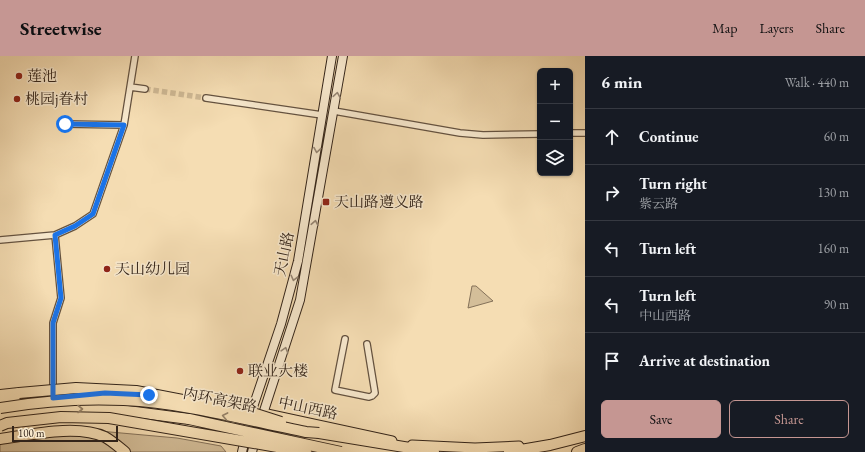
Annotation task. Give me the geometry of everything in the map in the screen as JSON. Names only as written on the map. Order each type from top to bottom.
[{"type":"highway","points":[[0,395],[76,388],[136,391],[256,414],[319,433]]},
{"type":"highway","name":"内环高架路","points":[[0,407],[68,400],[124,400],[159,404],[306,432],[434,452]]},
{"type":"highway","name":"内环高架路","points":[[1,423],[67,409],[112,409],[189,419],[341,452]]},
{"type":"highway","points":[[1,423],[61,417],[109,418],[306,452]]},
{"type":"highway","points":[[0,439],[50,432],[93,434],[105,438],[125,452]]},
{"type":"highway","points":[[509,452],[550,445],[585,435]]},
{"type":"highway","points":[[577,452],[585,449]]},
{"type":"main road","name":"天山路","points":[[251,438],[252,410],[281,324],[296,268],[332,56]]},
{"type":"main road","name":"天山路","points":[[242,452],[251,438],[263,413],[283,357],[300,300],[343,56]]},
{"type":"main road","name":"中山西路","points":[[0,407],[53,398],[105,393],[149,395],[252,410],[408,444],[475,448],[512,447],[552,442],[585,435]]},
{"type":"main road","points":[[0,401],[53,398]]},
{"type":"main road","points":[[1,423],[60,418],[100,417],[139,420],[251,438],[316,452]]},
{"type":"main road","points":[[251,438],[252,452]]},
{"type":"street","points":[[0,240],[55,235],[75,226],[93,214],[124,125],[135,56]]},
{"type":"street","points":[[130,87],[145,89]]},
{"type":"street","points":[[206,98],[322,115]]},
{"type":"street","points":[[334,111],[460,133],[483,135],[537,134]]},
{"type":"street","points":[[65,124],[124,125]]},
{"type":"street","points":[[573,133],[585,133]]},
{"type":"street","points":[[53,398],[53,323],[61,298],[55,235]]},
{"type":"street","points":[[345,339],[335,390],[372,396],[375,392],[367,344]]},
{"type":"shaded area","points":[[472,286],[476,286],[493,301],[468,308]]},
{"type":"shaded area","points":[[99,431],[177,438],[221,446],[226,452],[0,452],[0,444],[11,441]]},
{"type":"tunnel","points":[[145,89],[206,98]]},
{"type":"place","name":"莲池","points":[[19,76]]},
{"type":"place","name":"桃园j眷村","points":[[17,99]]},
{"type":"place","name":"天山路遵义路","points":[[326,202]]},
{"type":"place","name":"天山幼儿园","points":[[107,269]]},
{"type":"place","name":"联业大楼","points":[[240,371]]},
{"type":"route","points":[[65,124],[124,125],[93,214],[75,226],[55,235],[61,298],[53,323],[53,398],[105,393],[149,395]]}]
